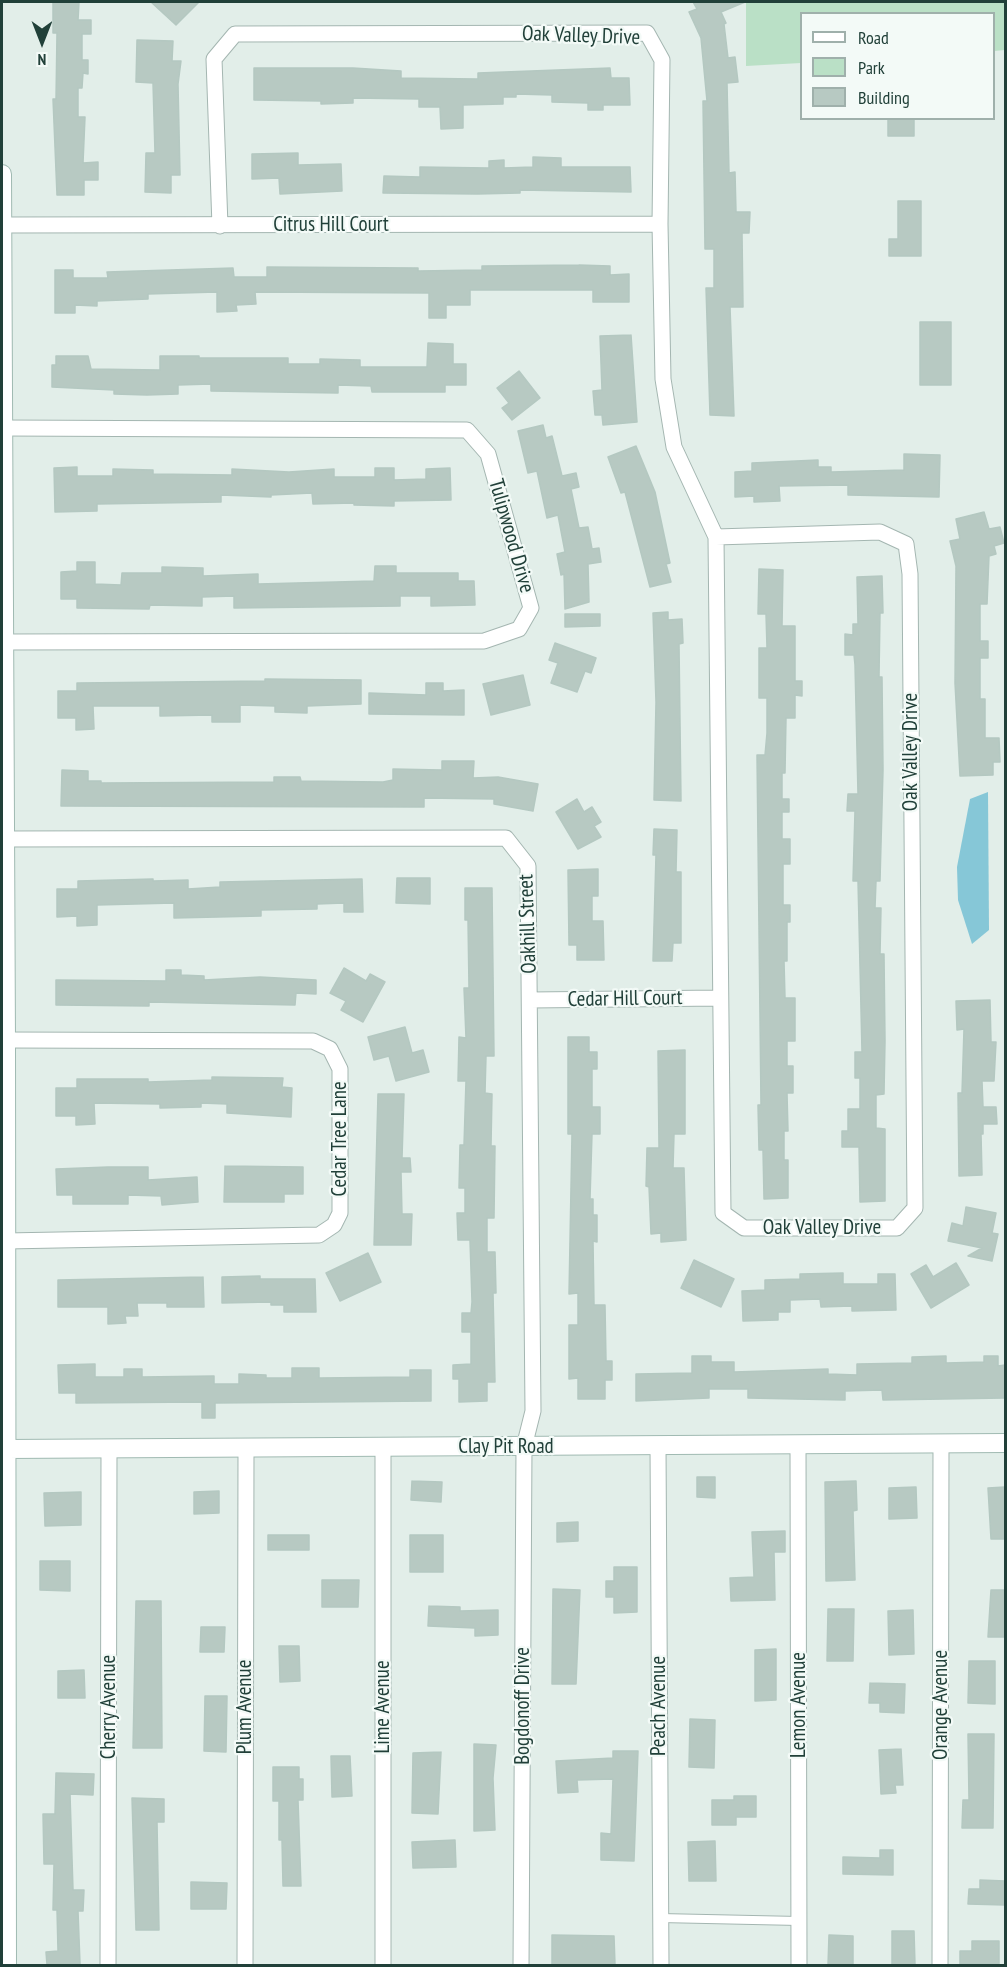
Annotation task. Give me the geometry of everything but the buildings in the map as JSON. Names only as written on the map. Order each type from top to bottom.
[{"type":"street","name":"Oak Valley Drive","points":[[220,225],[214,59],[235,34],[647,33],[662,60],[660,224],[663,379],[674,447],[716,537],[723,1213],[744,1228],[897,1228],[915,1208],[910,574],[906,544],[880,532],[716,537]]},
{"type":"street","points":[[2,174],[2,839],[6,1040],[7,1965]]},
{"type":"street","name":"Citrus Hill Court","points":[[2,225],[660,224]]},
{"type":"street","name":"Tulipwood Drive","points":[[3,428],[467,430],[488,454],[531,608],[519,629],[484,641],[3,642]]},
{"type":"street","name":"Oakhill Street","points":[[2,839],[506,838],[528,866],[534,1411],[524,1447]]},
{"type":"street","name":"Cedar Hill Court","points":[[530,1000],[720,998]]},
{"type":"street","name":"Cedar Tree Lane","points":[[6,1040],[313,1041],[330,1048],[340,1069],[340,1214],[334,1225],[320,1235],[6,1241]]},
{"type":"street","name":"Clay Pit Road","points":[[6,1449],[1005,1443]]},
{"type":"street","name":"Orange Avenue","points":[[940,1965],[941,1444]]},
{"type":"street","name":"Lemon Avenue","points":[[798,1445],[799,1965]]},
{"type":"street","name":"Peach Avenue","points":[[658,1446],[661,1965]]},
{"type":"street","name":"Bogdonoff Drive","points":[[521,1965],[524,1447]]},
{"type":"street","name":"Plum Avenue","points":[[245,1965],[246,1448]]},
{"type":"street","name":"Lime Avenue","points":[[383,1448],[383,1965]]},
{"type":"street","name":"Cherry Avenue","points":[[108,1965],[109,1449]]},
{"type":"lane","points":[[660,1918],[799,1921]]},
{"type":"green space","points":[[746,2],[1005,2],[1005,50],[995,51],[995,12],[800,12],[800,63],[746,66]]},
{"type":"water","points":[[988,792],[989,930],[972,944],[958,900],[957,867],[970,799]]}]
